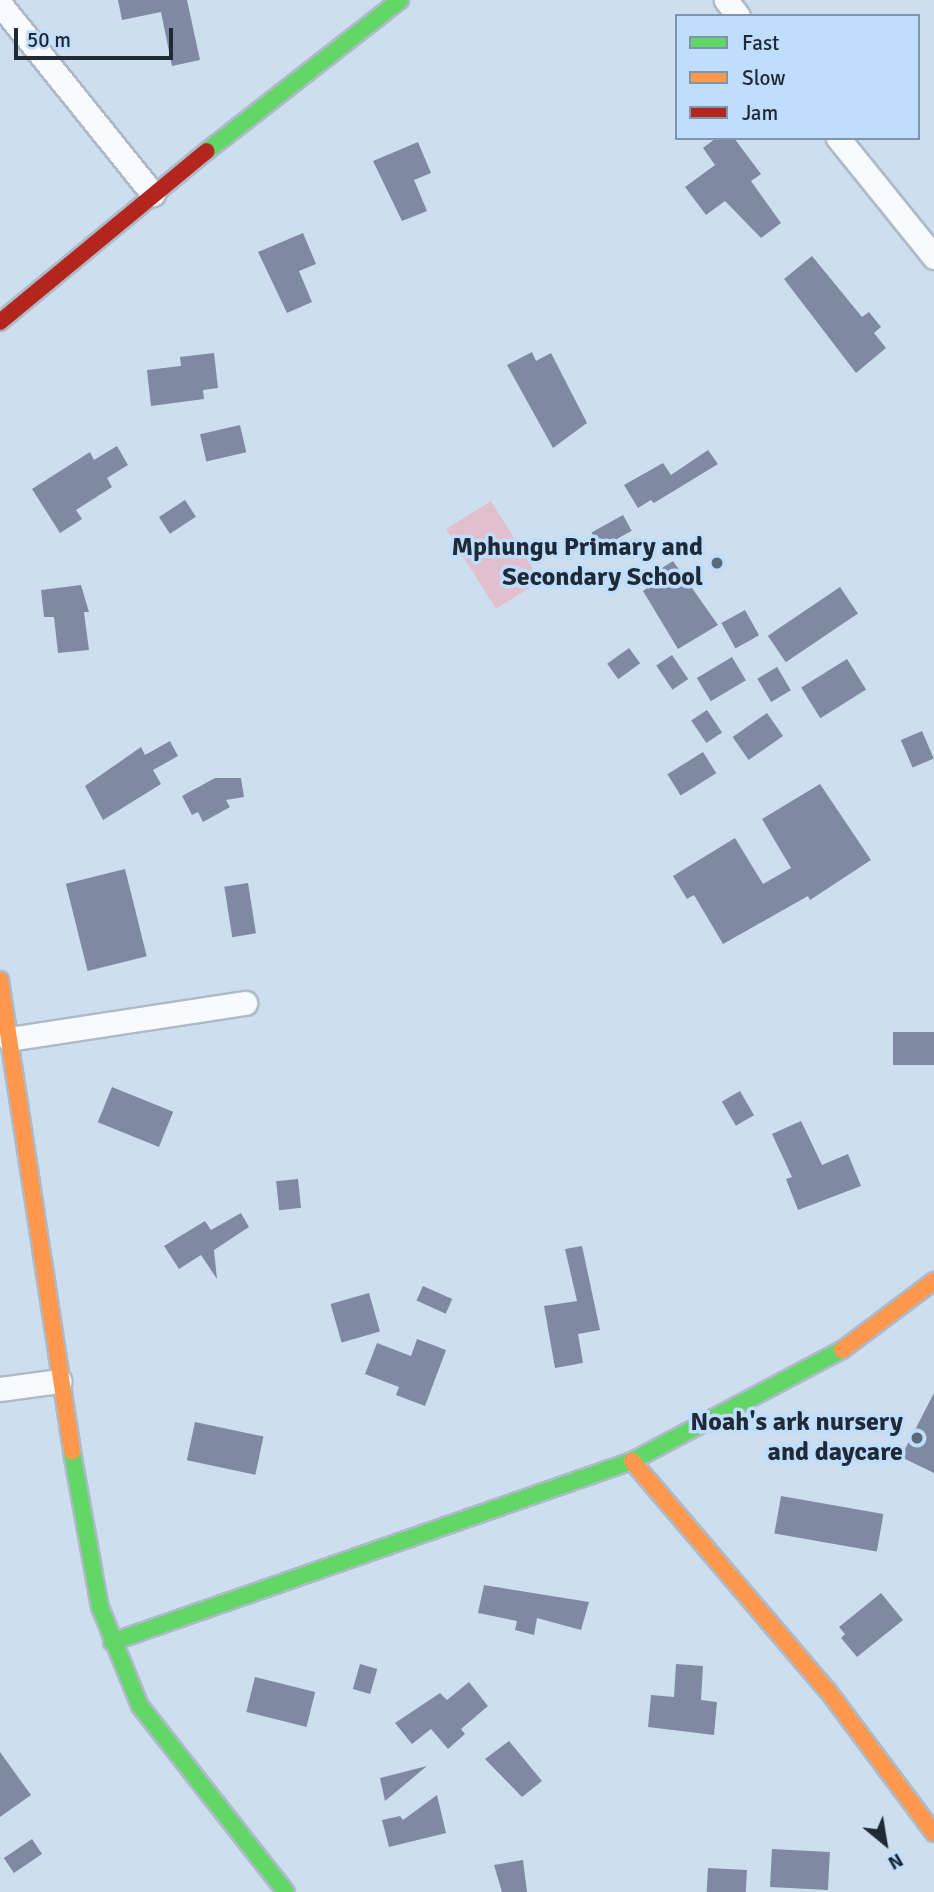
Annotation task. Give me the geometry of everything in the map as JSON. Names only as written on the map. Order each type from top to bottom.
[{"type":"street","points":[[0,322],[153,194],[400,0]]},
{"type":"street","points":[[0,4],[153,194]]},
{"type":"street","points":[[840,140],[934,257]]},
{"type":"street","points":[[0,981],[59,1381],[100,1607],[140,1706],[286,1892]]},
{"type":"street","points":[[9,1039],[245,1003]]},
{"type":"street","points":[[112,1642],[632,1461],[854,1344],[934,1281]]},
{"type":"street","points":[[0,1389],[59,1381]]},
{"type":"street","points":[[632,1461],[828,1691],[934,1833]]},
{"type":"shaded area","points":[[491,501],[541,581],[496,609],[446,529]]},
{"type":"building","points":[[118,0],[187,0],[200,60],[172,66],[161,12],[122,20]]},
{"type":"building","points":[[713,140],[736,140],[761,174],[751,181],[781,223],[761,238],[725,201],[706,215],[685,187],[715,165],[703,148]]},
{"type":"building","points":[[418,142],[431,173],[414,180],[427,211],[402,221],[373,161]]},
{"type":"building","points":[[303,233],[316,264],[299,271],[312,302],[287,313],[258,252]]},
{"type":"building","points":[[812,256],[862,317],[869,312],[881,327],[874,333],[886,348],[856,373],[784,279]]},
{"type":"building","points":[[532,352],[536,361],[551,353],[587,423],[553,448],[507,365]]},
{"type":"building","points":[[214,353],[218,388],[203,390],[204,399],[151,406],[147,370],[181,366],[180,357]]},
{"type":"building","points":[[240,425],[246,452],[206,462],[200,434]]},
{"type":"building","points":[[117,446],[128,465],[107,478],[112,487],[76,510],[82,519],[60,533],[32,489],[90,452],[94,460]]},
{"type":"building","points":[[708,450],[718,464],[654,503],[651,500],[638,508],[624,485],[663,463],[671,475]]},
{"type":"building","points":[[185,500],[196,517],[170,534],[159,517]]},
{"type":"building","points":[[623,515],[632,531],[600,548],[592,532]]},
{"type":"building","points":[[673,561],[718,625],[678,649],[643,591],[658,580],[654,573]]},
{"type":"building","points":[[81,585],[89,612],[84,612],[89,650],[58,653],[54,617],[44,617],[41,590]]},
{"type":"building","points":[[840,587],[858,614],[786,662],[768,636]]},
{"type":"building","points":[[745,610],[759,635],[735,648],[721,623]]},
{"type":"building","points":[[629,648],[640,663],[618,679],[607,664]]},
{"type":"building","points":[[672,655],[688,679],[672,690],[656,666]]},
{"type":"building","points":[[732,657],[746,680],[711,701],[697,678]]},
{"type":"building","points":[[847,659],[866,690],[820,718],[801,688]]},
{"type":"building","points":[[777,667],[791,690],[771,702],[757,679]]},
{"type":"building","points":[[707,710],[722,732],[706,743],[691,721]]},
{"type":"building","points":[[767,713],[783,736],[749,760],[733,737]]},
{"type":"building","points":[[922,731],[934,759],[913,768],[901,740]]},
{"type":"building","points":[[170,741],[178,756],[153,770],[161,784],[103,820],[85,786],[141,747],[145,755]]},
{"type":"building","points":[[703,752],[716,773],[681,795],[667,774]]},
{"type":"building","points":[[215,778],[241,778],[244,797],[226,800],[230,807],[203,822],[198,812],[192,815],[182,796]]},
{"type":"building","points":[[820,784],[871,860],[810,900],[808,896],[723,944],[694,895],[687,899],[673,876],[735,838],[763,884],[791,868],[762,819]]},
{"type":"building","points":[[125,869],[147,956],[88,971],[66,884]]},
{"type":"building","points":[[248,883],[256,933],[232,937],[224,887]]},
{"type":"building","points":[[893,1032],[934,1032],[934,1065],[893,1065]]},
{"type":"building","points":[[112,1087],[173,1112],[159,1147],[98,1122]]},
{"type":"building","points":[[740,1091],[754,1115],[736,1126],[722,1102]]},
{"type":"building","points":[[801,1121],[822,1165],[848,1154],[861,1186],[798,1210],[786,1179],[792,1177],[772,1134]]},
{"type":"building","points":[[298,1179],[301,1208],[279,1210],[276,1181]]},
{"type":"building","points":[[241,1213],[249,1227],[214,1250],[217,1279],[201,1255],[179,1269],[164,1246],[205,1221],[211,1230]]},
{"type":"building","points":[[582,1246],[600,1330],[578,1334],[583,1363],[555,1368],[544,1306],[577,1301],[565,1249]]},
{"type":"building","points":[[423,1286],[452,1299],[446,1314],[416,1301]]},
{"type":"building","points":[[369,1293],[380,1331],[342,1342],[331,1304]]},
{"type":"building","points":[[417,1339],[446,1350],[425,1406],[396,1395],[399,1387],[365,1374],[377,1343],[411,1356]]},
{"type":"building","points":[[934,1393],[934,1473],[901,1457]]},
{"type":"building","points":[[195,1422],[263,1437],[255,1475],[187,1460]]},
{"type":"building","points":[[781,1496],[883,1514],[877,1551],[774,1533]]},
{"type":"building","points":[[484,1585],[589,1602],[581,1630],[537,1618],[534,1635],[515,1630],[517,1621],[478,1613]]},
{"type":"building","points":[[881,1593],[903,1620],[857,1657],[841,1638],[845,1634],[839,1627]]},
{"type":"building","points":[[360,1664],[377,1669],[370,1694],[353,1689]]},
{"type":"building","points":[[676,1664],[703,1666],[701,1700],[717,1702],[714,1735],[648,1727],[651,1695],[674,1697]]},
{"type":"building","points":[[255,1677],[315,1692],[306,1727],[246,1712]]},
{"type":"building","points":[[469,1682],[488,1706],[461,1729],[465,1734],[448,1749],[431,1729],[412,1744],[395,1723],[440,1693],[447,1700]]},
{"type":"building","points":[[509,1741],[542,1781],[522,1797],[485,1759]]},
{"type":"building","points":[[0,1752],[31,1795],[0,1817]]},
{"type":"building","points":[[427,1766],[385,1801],[380,1778]]},
{"type":"building","points":[[437,1795],[446,1833],[389,1847],[382,1820],[400,1816],[403,1820]]},
{"type":"building","points":[[32,1839],[42,1854],[14,1873],[4,1858]]},
{"type":"building","points":[[772,1849],[830,1852],[828,1890],[770,1887]]},
{"type":"building","points":[[523,1860],[527,1892],[502,1892],[494,1865]]},
{"type":"building","points":[[708,1868],[747,1870],[746,1892],[707,1892]]},
{"type":"traffic: fast","points":[[207,151],[400,0]]},
{"type":"traffic: fast","points":[[112,1642],[632,1461],[842,1350]]},
{"type":"traffic: fast","points":[[72,1452],[100,1607],[140,1706],[286,1892]]},
{"type":"traffic: slow","points":[[0,980],[72,1452]]},
{"type":"traffic: slow","points":[[842,1350],[934,1281]]},
{"type":"traffic: slow","points":[[632,1461],[828,1691],[934,1833]]},
{"type":"traffic: jam","points":[[0,322],[207,151]]},
{"type":"place","name":"Mphungu Primary and Secondary School","points":[[717,563]]},
{"type":"place","name":"Noah's ark nursery and daycare","points":[[917,1438]]}]
